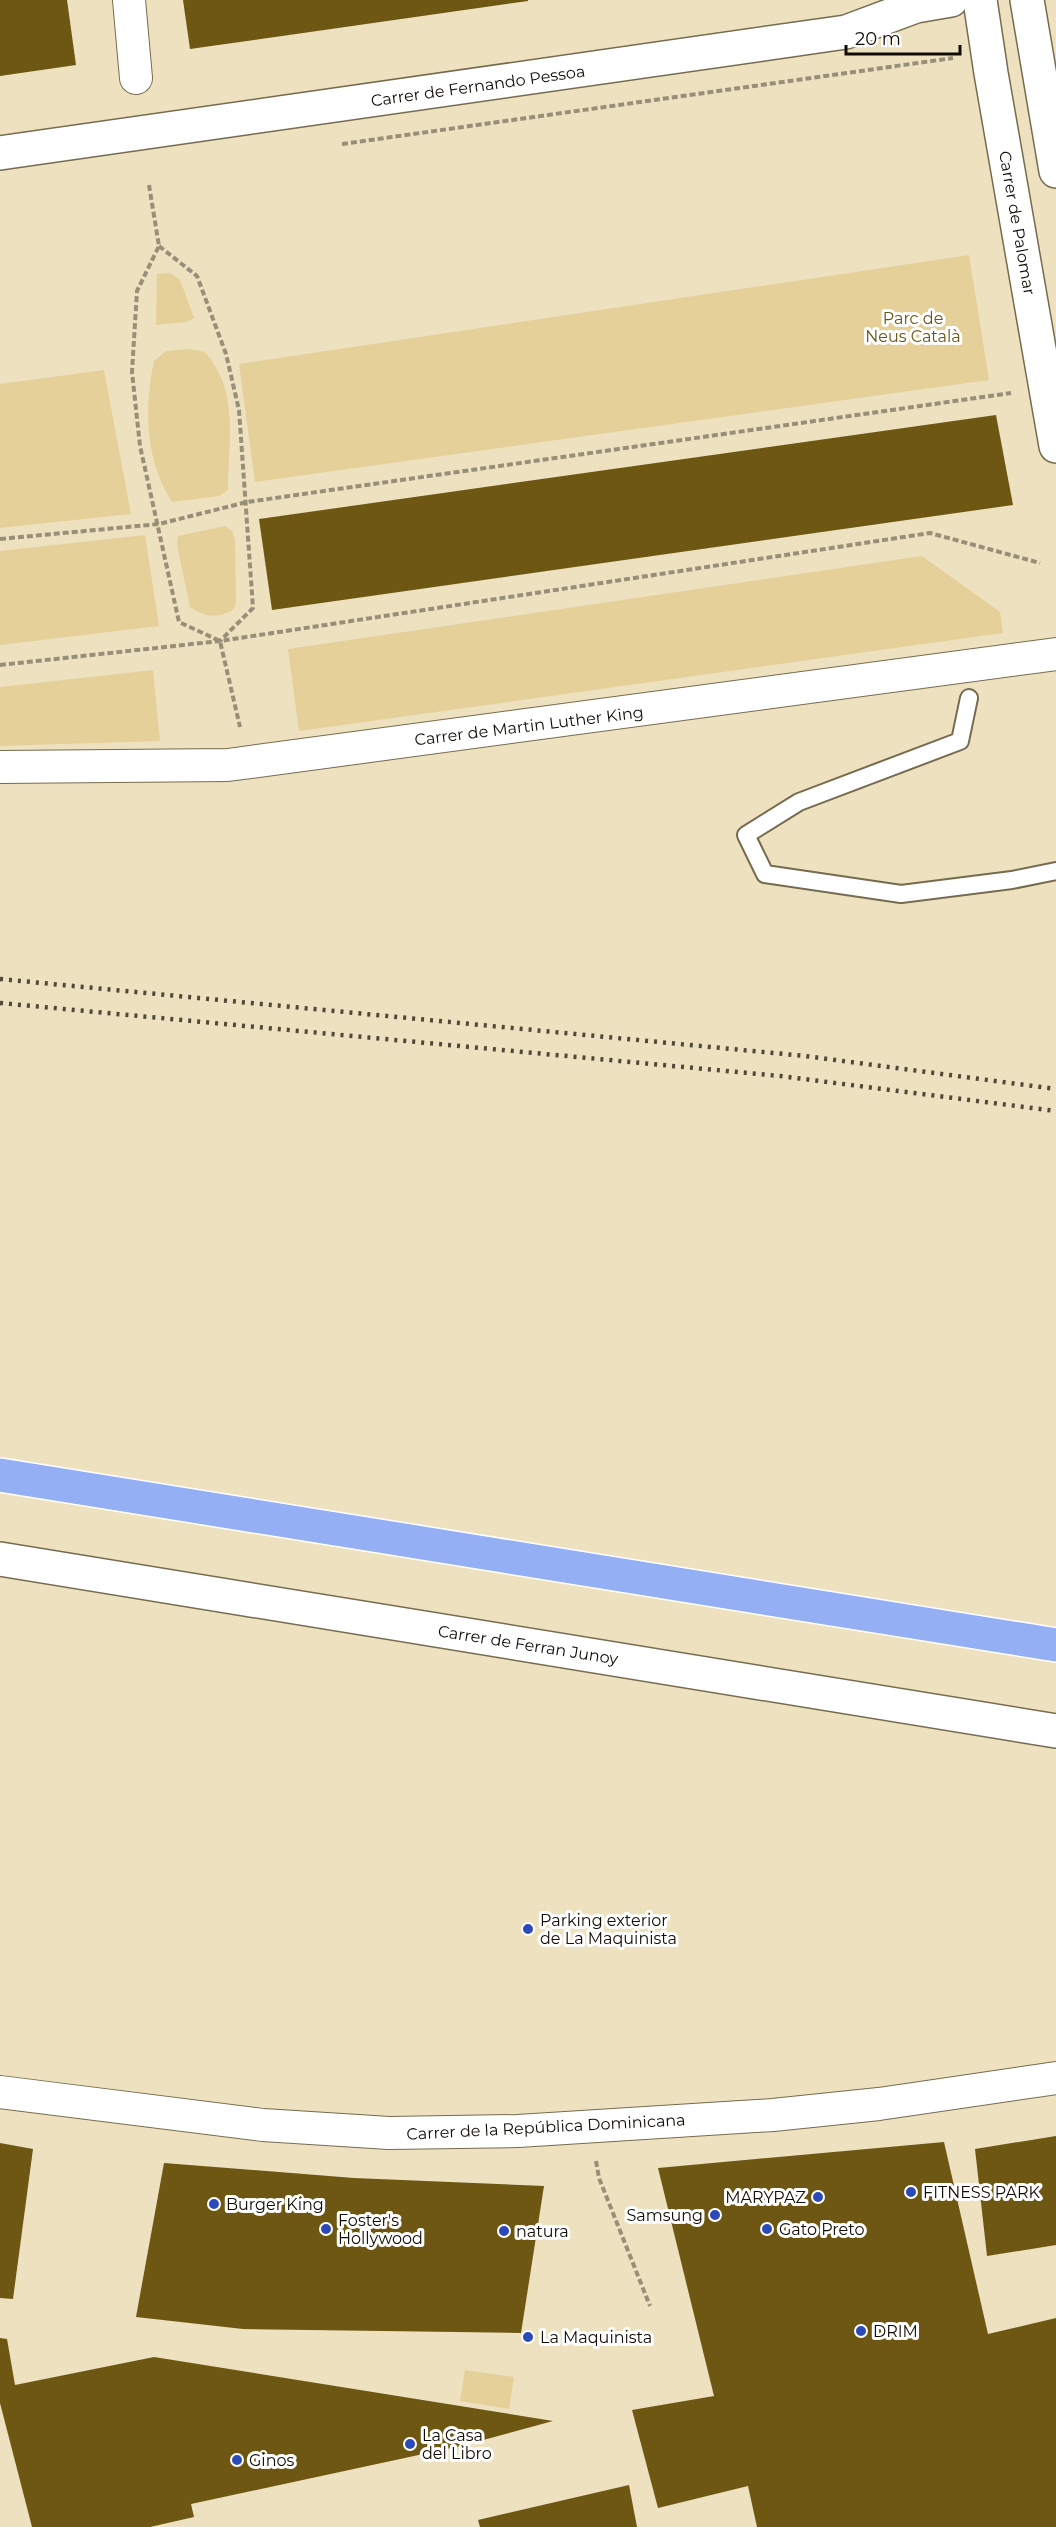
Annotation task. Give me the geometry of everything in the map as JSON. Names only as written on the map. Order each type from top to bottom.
[{"type":"highway","points":[[0,1475],[1056,1645]]},
{"type":"main road","name":"Carrer de Fernando Pessoa","points":[[0,153],[846,32],[916,6],[951,0]]},
{"type":"main road","name":"Carrer de Palomar","points":[[981,0],[993,84],[1056,446]]},
{"type":"main road","points":[[1027,0],[1056,171]]},
{"type":"main road","name":"Carrer de Ferran Junoy","points":[[0,1559],[1056,1731]]},
{"type":"street","points":[[129,0],[136,78]]},
{"type":"street","name":"Carrer de Martin Luther King","points":[[0,767],[228,765],[1056,654]]},
{"type":"street","name":"Carrer de la República Dominicana","points":[[0,2092],[263,2125],[412,2133],[518,2131],[773,2115],[879,2104],[1056,2078]]},
{"type":"lane","points":[[969,698],[960,741],[799,802],[747,835],[765,874],[901,894],[1012,880],[1056,871]]},
{"type":"path","points":[[336,145],[921,62]]},
{"type":"path","points":[[149,185],[159,246],[137,291],[132,372],[140,446],[179,622],[220,641]]},
{"type":"path","points":[[159,246],[197,276],[226,354],[239,410],[254,608],[220,641]]},
{"type":"path","points":[[0,538],[159,524],[247,502],[1012,393]]},
{"type":"path","points":[[0,665],[220,641],[930,534],[1040,563]]},
{"type":"path","points":[[220,641],[242,734],[245,763]]},
{"type":"path","points":[[595,2158],[599,2178],[650,2306]]},
{"type":"green space","name":"Parc de Neus Català","points":[[969,255],[989,380],[255,482],[239,364]]},
{"type":"green space","points":[[170,273],[180,280],[194,318],[187,322],[156,325],[157,274]]},
{"type":"green space","points":[[189,349],[205,352],[216,368],[228,400],[230,435],[228,490],[219,496],[172,502],[156,469],[152,451],[148,415],[151,379],[154,361],[166,351]]},
{"type":"green space","points":[[104,370],[131,514],[0,528],[0,384]]},
{"type":"green space","points":[[225,526],[232,531],[235,540],[236,603],[233,610],[222,615],[206,615],[190,607],[177,545],[178,536]]},
{"type":"green space","points":[[145,535],[159,626],[0,645],[0,551]]},
{"type":"green space","points":[[922,556],[1000,612],[1003,633],[299,731],[288,649]]},
{"type":"green space","points":[[153,670],[160,741],[0,746],[0,687]]},
{"type":"green space","points":[[465,2370],[514,2377],[509,2409],[460,2401]]},
{"type":"building","points":[[0,0],[67,0],[76,65],[0,76]]},
{"type":"building","points":[[183,0],[528,0],[528,1],[190,49]]},
{"type":"building","points":[[996,415],[1013,505],[272,610],[259,519]]},
{"type":"building","points":[[1056,2136],[1056,2245],[987,2256],[975,2149]]},
{"type":"building","points":[[944,2142],[988,2334],[1056,2318],[1056,2527],[757,2527],[748,2486],[658,2508],[632,2410],[714,2396],[658,2168]]},
{"type":"building","points":[[0,2143],[33,2149],[13,2299],[0,2298]]},
{"type":"building","points":[[164,2163],[354,2178],[544,2186],[521,2333],[243,2329],[136,2317]]},
{"type":"building","points":[[0,2338],[7,2339],[15,2385],[154,2357],[553,2421],[465,2445],[191,2504],[194,2517],[150,2527],[32,2527],[0,2403]]},
{"type":"building","points":[[629,2485],[637,2527],[480,2527],[478,2520]]},
{"type":"railway","points":[[0,979],[805,1056],[1056,1089]]},
{"type":"railway","points":[[0,1003],[780,1076],[1056,1111]]},
{"type":"place","name":"Parking exterior de La Maquinista","points":[[528,1929]]},
{"type":"place","name":"FITNESS PARK","points":[[911,2192]]},
{"type":"place","name":"MARYPAZ","points":[[818,2197]]},
{"type":"place","name":"Burger King","points":[[214,2204]]},
{"type":"place","name":"Samsung","points":[[715,2215]]},
{"type":"place","name":"Foster's Hollywood","points":[[326,2229]]},
{"type":"place","name":"Gato Preto","points":[[767,2229]]},
{"type":"place","name":"natura","points":[[504,2231]]},
{"type":"place","name":"DRIM","points":[[861,2331]]},
{"type":"place","name":"La Maquinista","points":[[528,2337]]},
{"type":"place","name":"La Casa del Libro","points":[[410,2444]]},
{"type":"place","name":"Ginos","points":[[237,2460]]}]
